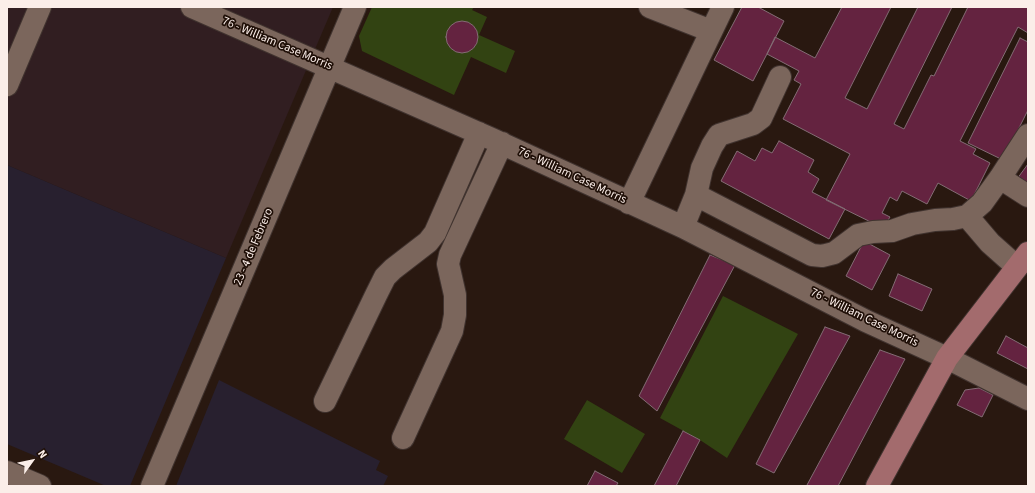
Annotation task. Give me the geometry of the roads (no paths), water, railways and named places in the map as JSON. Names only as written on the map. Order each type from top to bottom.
[{"type":"main road","points":[[877,486],[947,358],[1023,260]]},
{"type":"street","points":[[7,85],[40,7]]},
{"type":"street","name":"76 - William Case Morris","points":[[192,7],[502,143],[683,228],[866,321],[947,358],[1028,399]]},
{"type":"street","name":"23 - 4 de Febrero","points":[[152,486],[355,7]]},
{"type":"street","points":[[650,7],[712,31]]},
{"type":"street","points":[[629,203],[723,7]]},
{"type":"street","points":[[683,228],[696,195],[702,168],[719,135],[753,124],[761,118],[780,78]]},
{"type":"street","points":[[325,401],[385,277],[428,242],[435,233],[479,133]]},
{"type":"street","points":[[696,195],[812,255],[822,256],[834,253],[858,235],[873,232],[892,231],[912,224],[967,216],[982,203],[1028,135]]},
{"type":"street","points":[[403,438],[452,331],[455,315],[455,295],[448,264],[450,255],[502,143]]},
{"type":"street","points":[[1000,178],[1028,196]]},
{"type":"street","points":[[967,216],[990,243],[1023,260]]},
{"type":"street","points":[[7,472],[40,486]]}]
